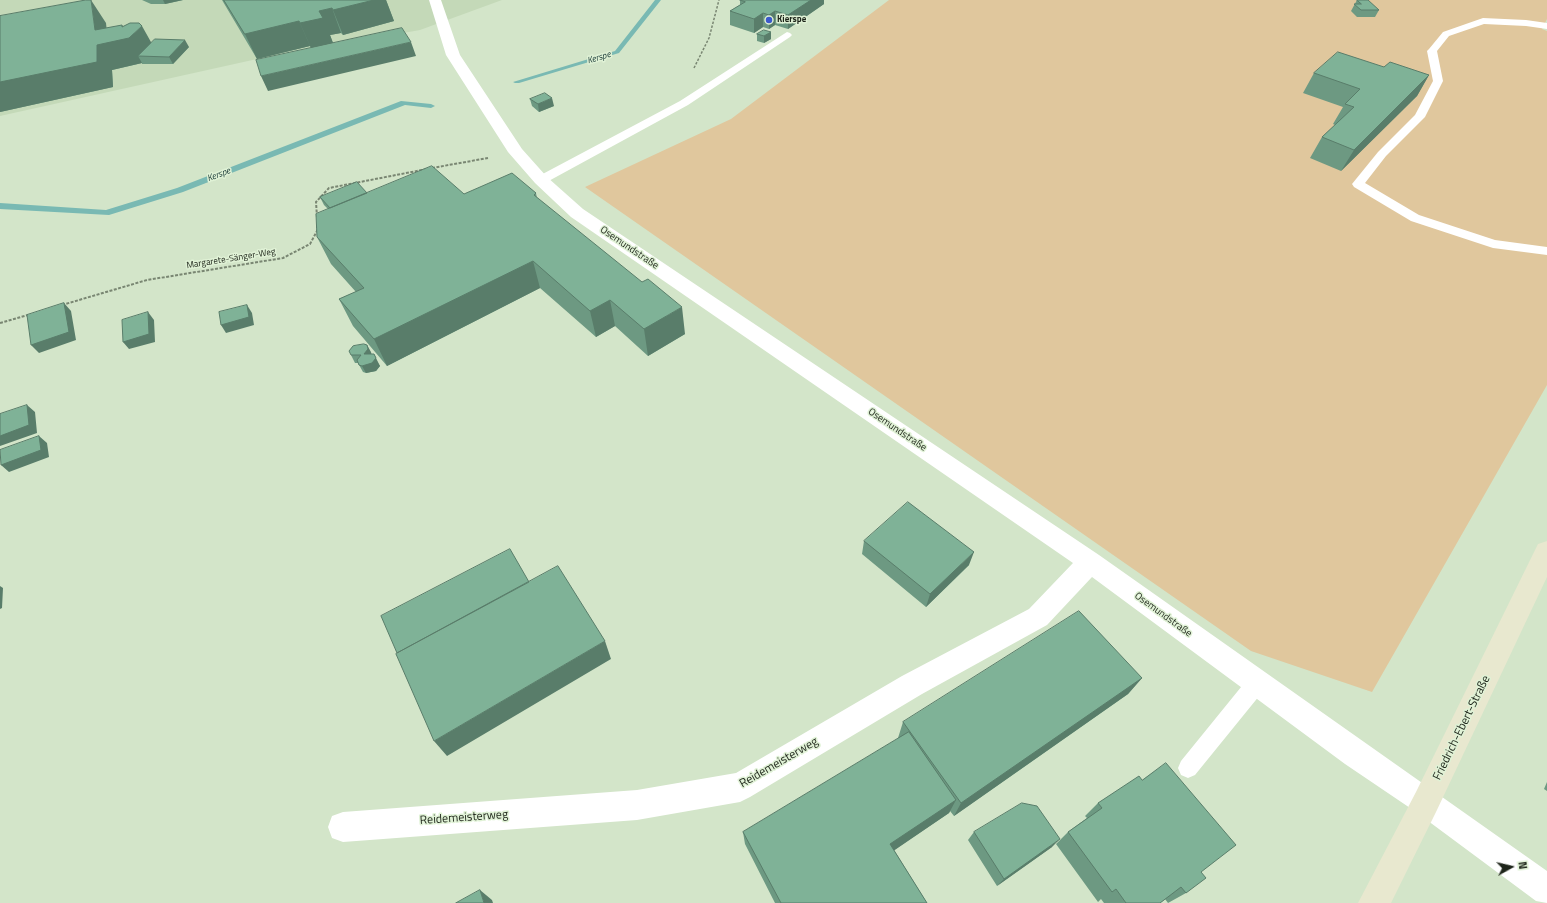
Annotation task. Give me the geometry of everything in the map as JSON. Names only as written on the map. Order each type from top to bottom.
[{"type":"main road","name":"Friedrich-Ebert-Straße","points":[[1374,903],[1426,802],[1547,552]]},
{"type":"street","name":"Osemundstraße","points":[[435,0],[453,55],[516,152],[541,180],[577,213],[1090,562],[1355,754],[1426,802],[1547,890]]},
{"type":"street","name":"Reidemeisterweg","points":[[343,827],[637,805],[740,787],[912,685],[1038,617],[1090,562]]},
{"type":"lane","points":[[1547,26],[1526,23],[1483,21],[1446,34],[1432,51],[1438,81],[1420,116],[1382,154],[1358,184],[1415,218],[1493,244],[1547,251]]},
{"type":"lane","points":[[541,180],[684,103],[787,35]]},
{"type":"lane","points":[[1188,768],[1257,683]]},
{"type":"path","points":[[684,103],[694,65],[709,38],[720,0]]},
{"type":"path","name":"Margarete-Sänger-Weg","points":[[59,306],[146,280],[283,258],[310,244],[317,231],[316,202],[329,188],[516,152]]},
{"type":"path","points":[[0,323],[29,314]]},
{"type":"shaded area","points":[[0,0],[502,0],[420,30],[257,59],[0,116]]},
{"type":"shaded area","points":[[889,0],[1547,0],[1547,19],[1542,29],[1547,31],[1547,385],[1372,692],[1251,651],[585,187],[731,119]]},
{"type":"building","points":[[91,0],[95,30],[122,25],[122,27],[130,23],[139,23],[142,26],[129,38],[97,45],[97,62],[0,82],[0,16]]},
{"type":"building","points":[[224,0],[374,0],[333,10],[332,8],[319,11],[323,18],[300,23],[299,21],[245,34]]},
{"type":"building","points":[[740,0],[811,0],[788,15],[775,11],[769,15],[763,13],[754,19],[730,11],[745,2]]},
{"type":"building","points":[[1357,0],[1368,0],[1379,10],[1361,10],[1354,4],[1361,4]]},
{"type":"building","points":[[402,28],[411,42],[261,76],[256,60]]},
{"type":"building","points":[[764,30],[771,32],[764,36],[757,34]]},
{"type":"building","points":[[155,39],[185,40],[169,57],[138,56]]},
{"type":"building","points":[[1338,52],[1384,67],[1390,62],[1429,75],[1354,150],[1322,137],[1354,107],[1345,104],[1360,89],[1314,73]]},
{"type":"building","points":[[545,93],[552,98],[538,104],[530,99]]},
{"type":"building","points":[[432,166],[464,194],[512,173],[536,193],[534,195],[642,282],[648,279],[682,307],[644,329],[610,300],[590,311],[533,261],[374,339],[339,299],[364,288],[317,237],[316,214]]},
{"type":"building","points":[[357,182],[367,193],[330,208],[320,197]]},
{"type":"building","points":[[64,303],[69,332],[31,345],[27,315]]},
{"type":"building","points":[[247,305],[249,317],[221,325],[219,312]]},
{"type":"building","points":[[148,312],[149,334],[123,342],[122,320]]},
{"type":"building","points":[[364,344],[367,345],[368,349],[364,354],[374,354],[376,358],[372,363],[362,366],[359,365],[357,360],[361,355],[351,355],[349,351],[353,346]]},
{"type":"building","points":[[27,405],[29,425],[0,436],[0,414]]},
{"type":"building","points":[[39,436],[41,450],[1,465],[0,450]]},
{"type":"building","points":[[908,502],[974,552],[930,594],[864,541]]},
{"type":"building","points":[[510,549],[529,582],[397,653],[381,616]]},
{"type":"building","points":[[558,566],[605,641],[434,741],[396,654]]},
{"type":"building","points":[[1079,611],[1142,678],[961,803],[903,722]]},
{"type":"building","points":[[909,732],[956,800],[890,844],[927,903],[781,903],[743,832]]},
{"type":"building","points":[[1166,763],[1236,845],[1201,872],[1206,878],[1186,893],[1181,887],[1160,903],[1126,903],[1116,889],[1112,892],[1068,832],[1102,808],[1098,803],[1139,776],[1142,780]]},
{"type":"building","points":[[1022,803],[1037,806],[1060,839],[1004,879],[974,832]]},
{"type":"building","points":[[480,890],[484,903],[456,903]]},
{"type":"waterway","name":"Kerspe","points":[[517,82],[617,52],[658,0]]},
{"type":"waterway","name":"Kerspe","points":[[0,206],[106,213],[180,190],[404,103],[431,106]]},
{"type":"place","name":"Kierspe","points":[[769,20]]}]
